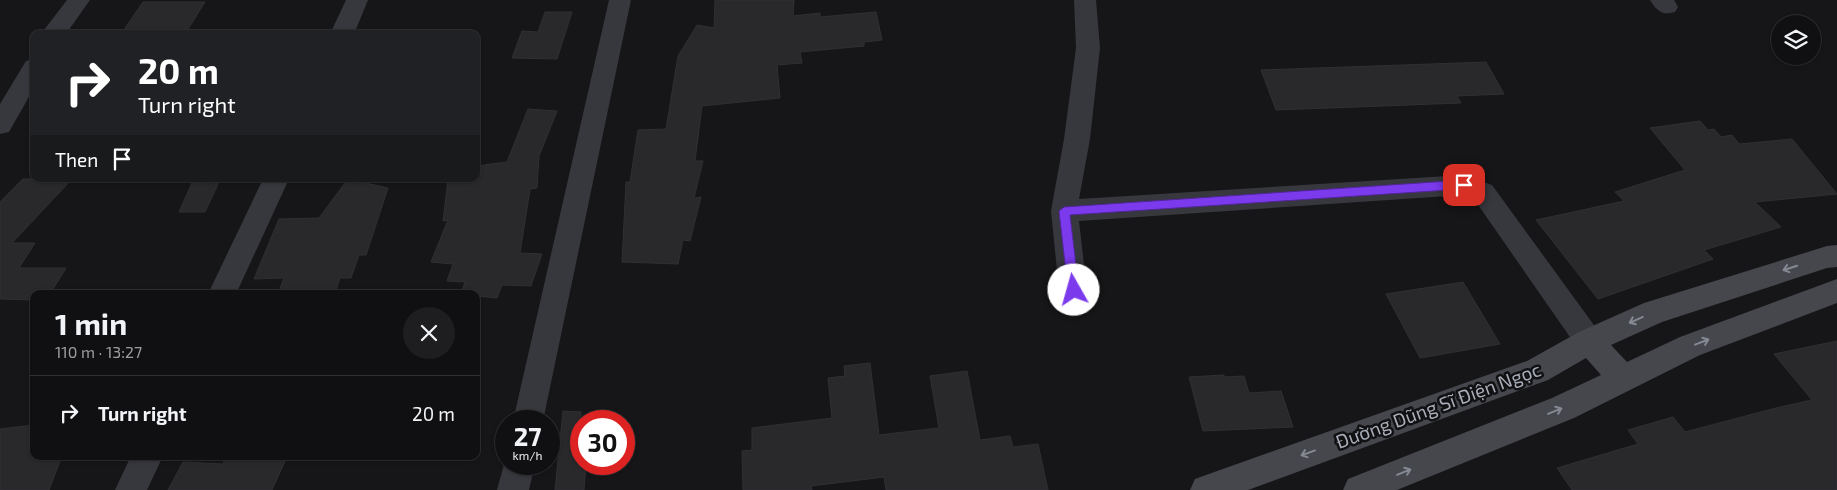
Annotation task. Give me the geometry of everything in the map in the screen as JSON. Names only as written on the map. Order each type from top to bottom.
[{"type":"main road","name":"Đường Dũng Sĩ Điện Ngọc","points":[[1206,490],[1537,371],[1589,341],[1654,312],[1827,256],[1837,256]]},
{"type":"main road","points":[[1359,490],[1562,408],[1690,346],[1837,291]]},
{"type":"main road","points":[[1589,341],[1623,378]]},
{"type":"street","points":[[56,30],[79,0]]},
{"type":"street","points":[[344,30],[357,0]]},
{"type":"street","points":[[530,410],[620,0]]},
{"type":"street","points":[[1074,290],[1064,211],[1077,139],[1088,48],[1086,0]]},
{"type":"street","points":[[0,125],[30,74]]},
{"type":"street","points":[[224,290],[275,182]]},
{"type":"street","points":[[1064,211],[1464,185],[1483,192],[1589,341]]},
{"type":"street","points":[[131,490],[145,460]]},
{"type":"street","points":[[513,490],[516,475]]},
{"type":"building","points":[[715,0],[794,0],[793,16],[820,13],[820,17],[876,12],[882,40],[864,42],[864,46],[800,52],[802,63],[777,65],[780,98],[702,106],[695,161],[703,161],[694,198],[701,197],[690,241],[683,240],[678,264],[622,262],[626,182],[630,182],[638,130],[666,129],[678,56],[697,25],[714,28]]},
{"type":"building","points":[[143,2],[205,2],[188,30],[124,30]]},
{"type":"building","points":[[545,12],[572,12],[557,59],[512,58],[522,31],[538,32]]},
{"type":"building","points":[[1486,62],[1504,94],[1457,96],[1461,103],[1276,110],[1261,70]]},
{"type":"building","points":[[528,109],[557,111],[539,156],[537,188],[530,189],[520,253],[542,254],[531,286],[502,285],[497,298],[480,296],[480,290],[462,290],[465,282],[447,281],[453,264],[431,262],[448,220],[443,221],[448,182],[480,182],[480,165],[507,162]]},
{"type":"building","points":[[1700,121],[1708,130],[1714,129],[1721,137],[1732,135],[1739,144],[1792,139],[1837,194],[1755,202],[1781,227],[1704,250],[1713,259],[1598,299],[1536,220],[1624,201],[1615,192],[1685,170],[1650,128]]},
{"type":"building","points":[[23,179],[30,179],[30,182],[69,182],[12,243],[35,243],[19,268],[66,268],[52,290],[30,290],[30,300],[0,299],[0,202]]},
{"type":"building","points":[[219,182],[205,212],[179,212],[192,183]]},
{"type":"building","points":[[346,182],[361,182],[388,188],[366,255],[359,255],[351,278],[340,278],[336,290],[280,290],[284,278],[254,279],[279,219],[319,218]]},
{"type":"building","points":[[1463,282],[1500,344],[1420,358],[1386,294]]},
{"type":"building","points":[[1837,341],[1837,490],[1572,490],[1557,468],[1638,444],[1628,430],[1673,417],[1685,432],[1812,400],[1774,354]]},
{"type":"building","points":[[870,363],[879,435],[939,428],[930,376],[967,371],[980,440],[1010,436],[1013,447],[1038,444],[1048,490],[886,490],[884,477],[811,486],[812,490],[743,490],[742,451],[752,450],[752,428],[832,418],[828,378],[845,376],[844,366]]},
{"type":"building","points":[[1224,375],[1224,377],[1244,376],[1249,393],[1281,391],[1293,427],[1203,431],[1189,377]]},
{"type":"building","points":[[563,411],[570,411],[570,475],[585,475],[584,490],[555,490],[557,475],[560,475],[560,441]]},
{"type":"building","points":[[30,425],[30,460],[60,460],[49,490],[0,490],[0,429]]},
{"type":"building","points":[[224,460],[286,460],[272,490],[168,490],[183,462],[223,464]]},
{"type":"route","points":[[1074,290],[1064,211],[1464,185]]}]
